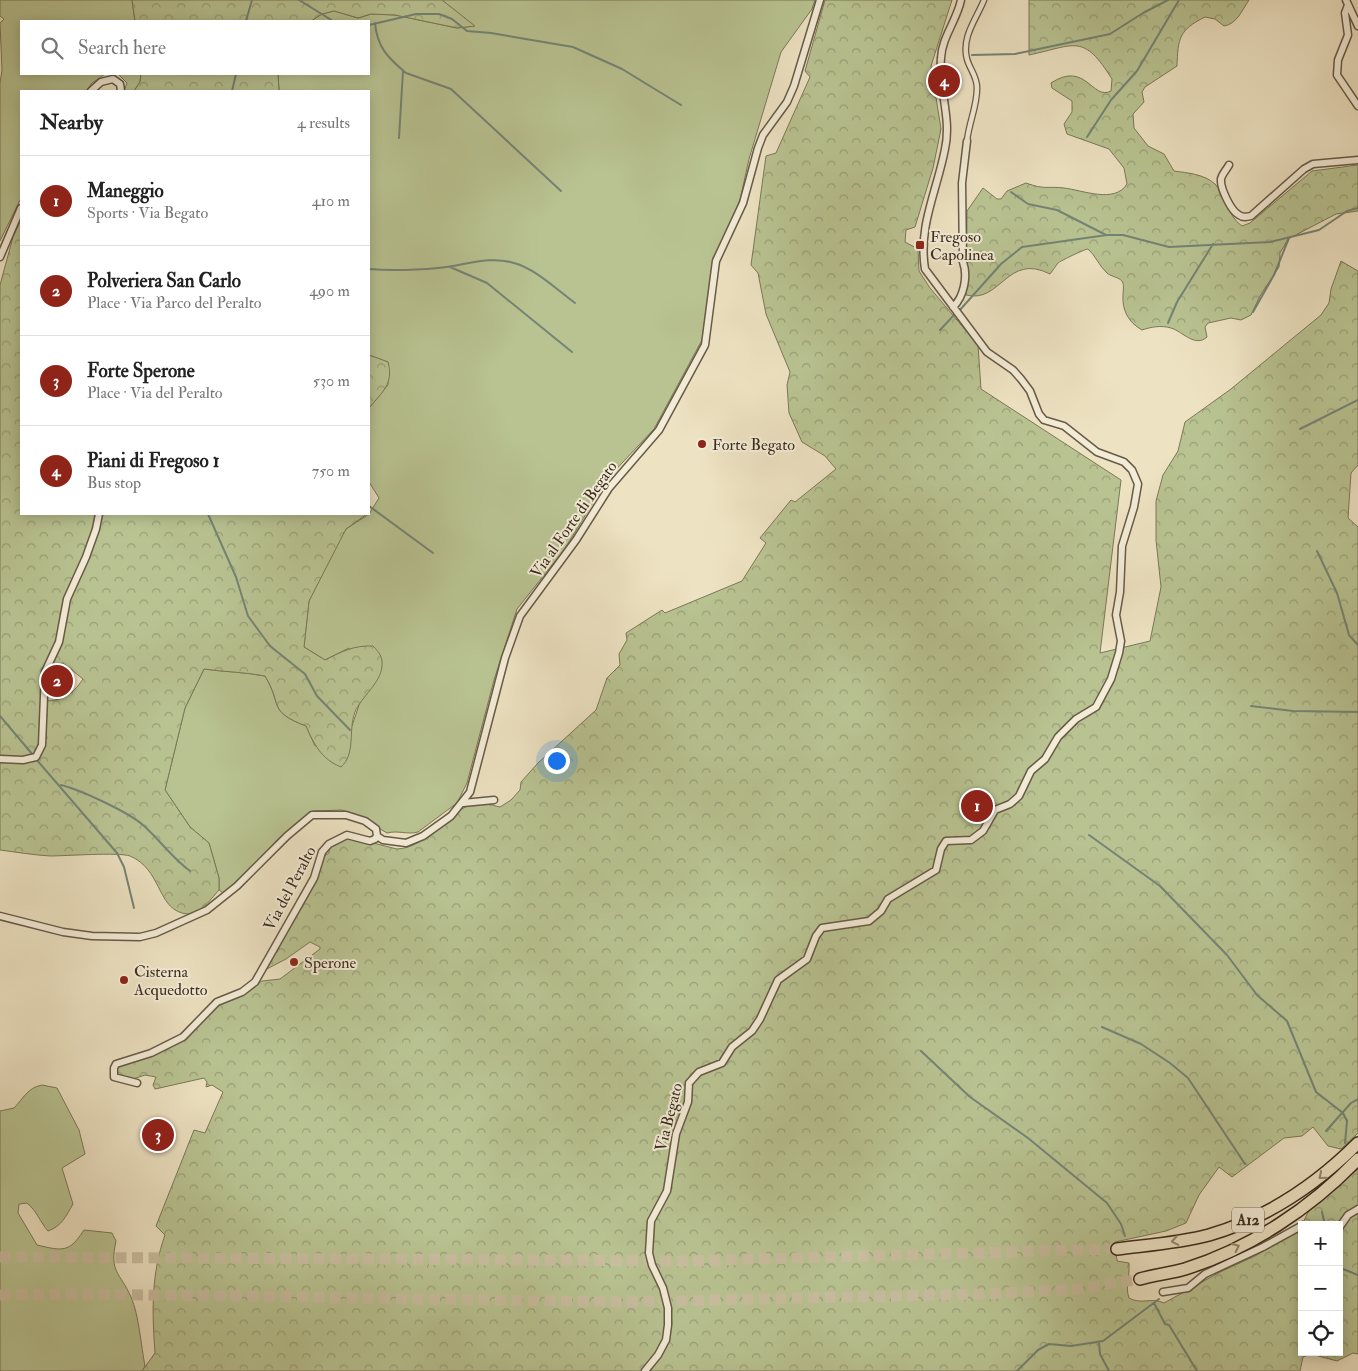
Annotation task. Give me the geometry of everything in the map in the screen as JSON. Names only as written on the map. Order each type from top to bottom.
[{"type":"highway","name":"A12","points":[[1117,1249],[1208,1235],[1239,1224],[1276,1207],[1309,1187],[1358,1143]]},
{"type":"highway","name":"A12","points":[[1140,1279],[1185,1269],[1243,1244],[1284,1221],[1310,1202],[1358,1159]]},
{"type":"street","name":"Via al Forte di Begato","points":[[377,836],[383,840],[406,843],[423,836],[451,816],[470,792],[505,658],[520,616],[572,546],[608,488],[659,430],[705,345],[716,262],[743,203],[763,135],[787,102],[794,86],[820,0]]},
{"type":"street","points":[[960,0],[958,13],[941,55],[948,135],[923,235],[925,269],[953,307],[957,303],[965,278],[962,183],[969,124],[976,109],[976,78],[967,59],[966,48],[970,26],[984,0]]},
{"type":"street","points":[[1347,2],[1358,26]]},
{"type":"street","points":[[1347,2],[1345,13],[1348,35],[1338,60],[1337,75],[1358,106]]},
{"type":"street","points":[[92,90],[101,82],[113,79],[120,84],[120,90]]},
{"type":"street","points":[[1230,165],[1221,177],[1221,182],[1228,200],[1238,215],[1245,217],[1251,216],[1304,169],[1313,164],[1358,160]]},
{"type":"street","points":[[0,257],[20,210]]},
{"type":"street","name":"Via Begato","points":[[645,1371],[658,1355],[666,1340],[668,1325],[668,1308],[663,1288],[650,1259],[648,1245],[651,1221],[667,1191],[676,1134],[688,1102],[691,1079],[699,1072],[722,1063],[732,1047],[752,1031],[760,1019],[778,980],[808,959],[816,936],[822,928],[869,921],[881,911],[888,899],[936,870],[941,849],[946,841],[964,842],[971,840],[980,834],[995,810],[1010,804],[1019,796],[1028,775],[1045,759],[1058,737],[1076,719],[1096,707],[1111,679],[1120,653],[1116,615],[1124,539],[1138,489],[1137,479],[1132,470],[1120,459],[1097,452],[1064,426],[1044,420],[1039,414],[1030,391],[1018,375],[987,352],[953,307]]},
{"type":"street","points":[[0,759],[23,760],[36,757],[42,745],[45,672],[59,642],[67,599],[86,557],[99,515]]},
{"type":"street","points":[[463,803],[494,800]]},
{"type":"street","name":"Via del Peralto","points":[[0,916],[63,932],[92,936],[140,936],[156,933],[206,910],[237,886],[286,836],[312,815],[346,816],[365,821],[376,829],[377,836],[375,839],[370,841],[347,834],[329,844],[322,852],[314,878],[298,908],[276,942],[256,982],[242,992],[217,1002],[183,1037],[151,1053],[116,1064],[114,1077],[137,1083]]},
{"type":"street","points":[[1343,1222],[1348,1215],[1358,1209]]},
{"type":"street","points":[[1163,1292],[1188,1288],[1205,1274],[1255,1251],[1298,1228]]},
{"type":"green space","points":[[0,0],[132,0],[135,20],[20,20],[20,75],[104,75],[92,83],[87,90],[20,90],[20,200],[0,241],[0,83],[2,70],[0,23],[4,19],[0,16]]},
{"type":"green space","points":[[132,0],[442,0],[475,26],[457,28],[395,15],[371,14],[358,18],[334,11],[322,14],[313,20],[135,20]]},
{"type":"green space","points":[[442,0],[815,0],[812,9],[781,52],[749,159],[740,200],[728,230],[713,258],[702,340],[654,429],[608,478],[564,550],[517,609],[494,680],[467,783],[457,803],[418,832],[410,833],[387,833],[358,816],[342,810],[313,811],[277,840],[254,868],[223,893],[219,890],[219,878],[209,843],[190,827],[165,790],[185,708],[204,669],[242,673],[265,676],[278,707],[286,716],[306,726],[315,746],[352,726],[359,705],[349,648],[325,660],[304,647],[309,601],[335,548],[346,529],[370,515],[379,498],[370,484],[370,407],[388,385],[388,362],[370,355],[370,90],[279,90],[278,75],[370,75],[370,20],[313,20],[322,14],[334,11],[358,18],[371,14],[395,15],[457,28],[474,26]]},
{"type":"green space","points":[[825,0],[952,0],[931,66],[941,129],[933,168],[915,227],[906,230],[905,242],[918,249],[919,271],[930,288],[978,345],[981,389],[1121,480],[1100,653],[1150,641],[1161,587],[1156,540],[1156,501],[1163,475],[1178,451],[1185,422],[1231,389],[1321,315],[1329,303],[1331,289],[1341,261],[1358,271],[1358,465],[1351,473],[1348,518],[1358,527],[1358,1133],[1341,1149],[1328,1146],[1313,1127],[1302,1136],[1284,1138],[1232,1177],[1219,1167],[1199,1195],[1186,1223],[1166,1231],[1115,1242],[1117,1261],[1129,1263],[1127,1290],[1129,1298],[1138,1301],[1160,1301],[1164,1303],[1222,1271],[1255,1256],[1298,1231],[1298,1356],[1306,1356],[1303,1357],[1300,1371],[142,1371],[155,1353],[153,1323],[155,1279],[160,1250],[165,1235],[156,1226],[194,1130],[205,1133],[223,1092],[212,1085],[206,1087],[207,1082],[204,1078],[155,1089],[153,1085],[156,1077],[145,1075],[130,1080],[116,1074],[116,1068],[177,1044],[187,1037],[215,1006],[238,996],[262,981],[280,979],[320,949],[320,947],[310,942],[286,959],[263,971],[323,857],[329,853],[329,846],[349,837],[397,849],[408,847],[428,836],[465,807],[481,803],[500,807],[511,800],[520,790],[521,782],[538,763],[596,710],[607,678],[620,665],[619,654],[627,640],[626,633],[662,610],[665,613],[742,581],[766,543],[760,538],[791,500],[795,502],[836,469],[825,456],[802,442],[789,413],[787,385],[790,372],[766,314],[758,273],[751,265],[766,156],[776,153],[810,77],[805,71]]},
{"type":"green space","points":[[1029,0],[1249,0],[1239,16],[1229,25],[1224,26],[1215,19],[1205,17],[1185,31],[1179,42],[1177,66],[1145,87],[1142,92],[1144,102],[1133,114],[1134,128],[1148,146],[1164,154],[1174,171],[1201,176],[1215,184],[1233,217],[1242,226],[1250,223],[1312,171],[1358,165],[1358,211],[1336,214],[1288,239],[1280,253],[1279,267],[1260,296],[1251,315],[1241,320],[1231,318],[1208,323],[1205,327],[1207,337],[1198,341],[1167,327],[1142,330],[1137,327],[1125,311],[1122,281],[1107,273],[1088,249],[1058,263],[1050,274],[1035,269],[1024,269],[1014,273],[988,292],[978,296],[966,295],[967,211],[983,188],[997,199],[1001,199],[1007,191],[1026,183],[1042,187],[1064,188],[1107,195],[1122,190],[1127,184],[1124,168],[1109,149],[1067,134],[1064,124],[1072,112],[1072,101],[1052,88],[1051,83],[1063,77],[1072,76],[1080,78],[1104,93],[1111,91],[1112,79],[1093,54],[1077,46],[1068,46],[1029,55]]},
{"type":"green space","points":[[119,75],[141,75],[140,82],[135,90],[124,90],[127,83]]},
{"type":"green space","points":[[141,75],[278,75],[279,90],[135,90],[140,82]]},
{"type":"green space","points":[[20,222],[20,515],[366,515],[346,529],[309,601],[304,647],[325,660],[342,652],[366,646],[373,646],[381,657],[381,672],[375,684],[355,712],[349,755],[346,762],[341,767],[328,760],[315,745],[306,726],[294,721],[281,711],[265,676],[204,669],[185,708],[165,790],[190,827],[209,843],[219,878],[219,890],[208,903],[193,913],[182,913],[174,909],[168,903],[148,869],[130,856],[104,854],[50,856],[0,850],[0,285],[13,237]],"holes":[[[63,663],[83,679],[74,690],[60,699],[41,701],[44,667]]]},
{"type":"green space","points":[[370,355],[388,362],[388,382],[370,407]]},
{"type":"green space","points":[[42,1085],[57,1088],[79,1130],[85,1154],[62,1168],[73,1204],[60,1223],[48,1231],[27,1203],[19,1204],[18,1213],[37,1245],[46,1247],[65,1248],[74,1243],[84,1230],[112,1233],[116,1241],[114,1252],[115,1266],[131,1297],[140,1331],[145,1366],[142,1371],[0,1371],[0,1111],[14,1108],[29,1091]]},
{"type":"green space","points":[[1358,1169],[1358,1354],[1353,1353],[1337,1361],[1318,1356],[1343,1356],[1343,1221],[1304,1221],[1310,1208]]},
{"type":"waterway","points":[[246,20],[252,0]]},
{"type":"waterway","points":[[299,0],[331,20]]},
{"type":"waterway","points":[[972,55],[1015,54],[1110,34],[1168,0]]},
{"type":"waterway","points":[[1087,137],[1111,100],[1137,71],[1179,0]]},
{"type":"waterway","points":[[370,25],[416,14],[439,14],[452,19],[467,31],[491,33],[573,47],[622,69],[681,105]]},
{"type":"waterway","points":[[375,23],[378,39],[384,51],[400,68],[406,73],[451,89],[561,191]]},
{"type":"waterway","points":[[399,138],[403,71]]},
{"type":"waterway","points":[[232,90],[236,75]]},
{"type":"waterway","points":[[1011,192],[1028,204],[1057,210],[1106,235]]},
{"type":"waterway","points":[[959,311],[1001,264],[1022,247],[1107,235],[1123,235],[1169,247],[1270,242],[1319,230],[1347,211],[1358,208]]},
{"type":"waterway","points":[[1253,312],[1274,275],[1289,238]]},
{"type":"waterway","points":[[1168,323],[1177,302],[1213,244]]},
{"type":"waterway","points":[[370,269],[421,269],[495,260],[505,261],[530,270],[575,303]]},
{"type":"waterway","points":[[450,267],[487,283],[572,352]]},
{"type":"waterway","points":[[940,330],[955,314]]},
{"type":"waterway","points":[[1300,429],[1358,400]]},
{"type":"waterway","points":[[370,507],[433,553]]},
{"type":"waterway","points":[[208,515],[236,577],[248,616],[270,646],[305,674],[317,696],[350,730]]},
{"type":"waterway","points":[[1317,551],[1337,593],[1349,635],[1358,645]]},
{"type":"waterway","points":[[1251,706],[1293,711],[1358,712]]},
{"type":"waterway","points":[[0,716],[33,755]]},
{"type":"waterway","points":[[36,759],[117,853],[124,867],[134,908]]},
{"type":"waterway","points":[[61,785],[104,802],[127,814],[143,825],[190,871]]},
{"type":"waterway","points":[[1089,835],[1160,886],[1227,955],[1257,995],[1287,1021],[1316,1092],[1343,1113],[1347,1121],[1345,1143]]},
{"type":"waterway","points":[[1102,1027],[1141,1044],[1170,1063],[1188,1078],[1245,1164]]},
{"type":"waterway","points":[[921,1051],[970,1097],[1028,1138],[1107,1203],[1121,1224],[1125,1236]]},
{"type":"waterway","points":[[1326,1131],[1351,1103],[1358,1099]]},
{"type":"waterway","points":[[1322,1212],[1324,1221]]},
{"type":"waterway","points":[[1340,1266],[1358,1275]]},
{"type":"waterway","points":[[1017,1371],[1038,1350],[1049,1344],[1071,1346],[1103,1341],[1159,1299]]},
{"type":"waterway","points":[[1154,1303],[1165,1324],[1169,1325],[1197,1371]]},
{"type":"waterway","points":[[1099,1343],[1100,1354],[1109,1371]]},
{"type":"tunnel","points":[[0,1257],[685,1261],[1117,1249]]},
{"type":"tunnel","points":[[0,1295],[81,1294],[625,1302],[983,1294],[1080,1289],[1140,1279]]},
{"type":"place","name":"Piani di Fregoso 1","points":[[944,81]]},
{"type":"place","name":"Fregoso Capolinea","points":[[920,245]]},
{"type":"place","name":"Forte Begato","points":[[702,444]]},
{"type":"place","name":"Polveriera San Carlo","points":[[57,681]]},
{"type":"place","name":"Maneggio","points":[[977,806]]},
{"type":"place","name":"Sperone","points":[[294,962]]},
{"type":"place","name":"Cisterna Acquedotto","points":[[124,980]]},
{"type":"place","name":"Forte Sperone","points":[[158,1135]]}]
